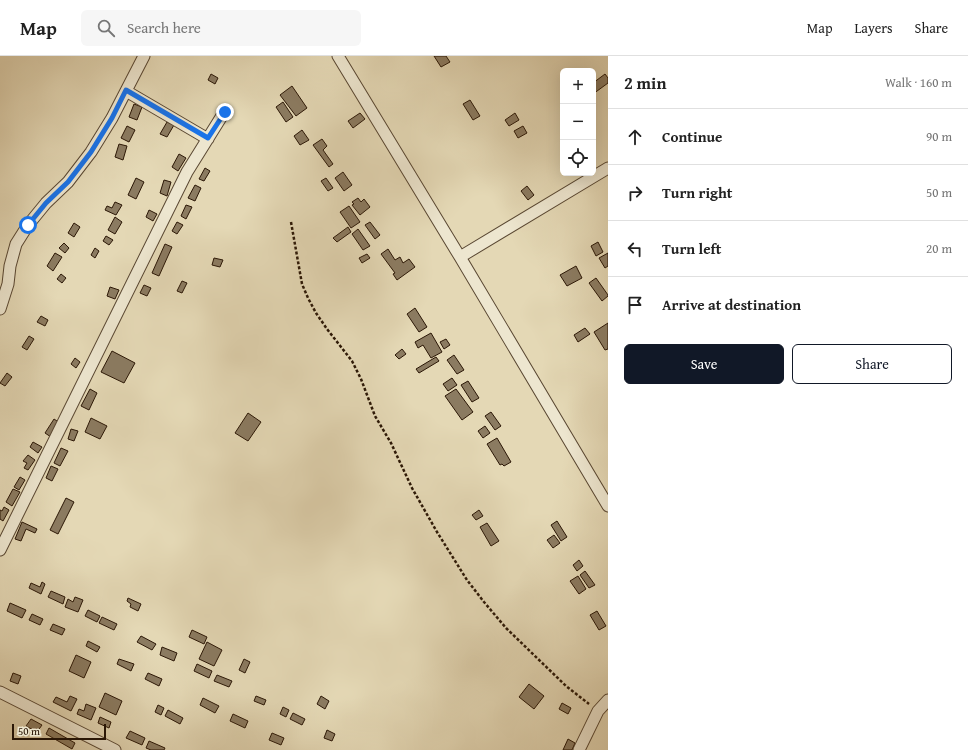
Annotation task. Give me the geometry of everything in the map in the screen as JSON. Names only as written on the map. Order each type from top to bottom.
[{"type":"street","points":[[0,309],[8,284],[10,266],[16,244],[28,225],[46,203],[68,182],[91,152],[112,118],[144,56]]},
{"type":"street","points":[[338,56],[460,257],[608,506]]},
{"type":"street","points":[[126,90],[208,138]]},
{"type":"street","points":[[0,550],[186,172],[225,112]]},
{"type":"street","points":[[460,257],[608,168]]},
{"type":"street","points":[[0,260],[10,266]]},
{"type":"street","points":[[0,692],[115,750]]},
{"type":"street","points":[[578,750],[598,712],[608,700]]},
{"type":"path","points":[[291,222],[302,284],[308,298],[319,319],[352,361],[361,378],[375,416],[391,443],[422,508],[463,574],[506,628],[566,686],[598,712]]},
{"type":"building","points":[[434,56],[446,56],[450,62],[441,67]]},
{"type":"building","points":[[211,74],[218,78],[215,84],[208,80]]},
{"type":"building","points":[[605,74],[608,78],[608,83],[596,92],[596,81]]},
{"type":"building","points":[[292,86],[307,108],[296,116],[280,95]]},
{"type":"building","points":[[470,100],[480,116],[473,120],[463,104]]},
{"type":"building","points":[[283,102],[293,117],[286,122],[276,107]]},
{"type":"building","points":[[134,104],[142,107],[137,120],[129,117]]},
{"type":"building","points":[[360,113],[365,119],[353,128],[348,121]]},
{"type":"building","points":[[515,113],[519,120],[509,126],[505,120]]},
{"type":"building","points":[[167,122],[174,125],[167,137],[160,134]]},
{"type":"building","points":[[127,126],[135,130],[129,142],[121,138]]},
{"type":"building","points":[[523,126],[527,133],[518,138],[514,131]]},
{"type":"building","points":[[302,130],[309,140],[300,145],[294,136]]},
{"type":"building","points":[[322,139],[327,146],[323,150],[333,164],[329,167],[313,145]]},
{"type":"building","points":[[119,144],[127,146],[123,160],[115,157]]},
{"type":"building","points":[[179,154],[186,158],[178,171],[172,167]]},
{"type":"building","points":[[205,168],[210,171],[204,181],[199,179]]},
{"type":"building","points":[[343,172],[352,185],[344,191],[335,178]]},
{"type":"building","points":[[136,178],[144,182],[136,199],[128,195]]},
{"type":"building","points":[[326,178],[333,188],[328,191],[321,181]]},
{"type":"building","points":[[164,180],[171,182],[167,196],[160,193]]},
{"type":"building","points":[[195,185],[201,188],[195,201],[188,198]]},
{"type":"building","points":[[527,186],[534,195],[528,200],[521,191]]},
{"type":"building","points":[[358,198],[361,202],[364,199],[370,207],[360,215],[352,205],[354,204],[352,202]]},
{"type":"building","points":[[115,202],[122,205],[116,215],[105,210],[107,206],[112,208]]},
{"type":"building","points":[[186,205],[192,207],[186,219],[181,216]]},
{"type":"building","points":[[349,206],[360,222],[351,228],[340,212]]},
{"type":"building","points":[[149,210],[157,214],[153,221],[146,217]]},
{"type":"building","points":[[115,217],[122,222],[115,234],[108,230]]},
{"type":"building","points":[[177,222],[183,225],[177,234],[172,231]]},
{"type":"building","points":[[370,222],[380,235],[375,239],[365,225]]},
{"type":"building","points":[[74,223],[80,227],[74,237],[68,233]]},
{"type":"building","points":[[348,227],[351,232],[337,242],[333,238]]},
{"type":"building","points":[[358,229],[370,246],[363,250],[352,234]]},
{"type":"building","points":[[106,236],[113,240],[109,245],[103,241]]},
{"type":"building","points":[[598,242],[603,252],[596,256],[591,246]]},
{"type":"building","points":[[64,243],[69,248],[65,253],[59,248]]},
{"type":"building","points":[[165,244],[172,247],[159,276],[152,273]]},
{"type":"building","points":[[95,248],[99,251],[95,258],[91,255]]},
{"type":"building","points":[[388,249],[395,260],[400,257],[403,263],[409,259],[415,267],[397,280],[393,274],[395,273],[381,254]]},
{"type":"building","points":[[55,253],[62,257],[53,271],[47,266]]},
{"type":"building","points":[[608,253],[608,266],[605,268],[599,258]]},
{"type":"building","points":[[367,254],[370,258],[362,263],[359,258]]},
{"type":"building","points":[[214,258],[223,260],[220,267],[212,265]]},
{"type":"building","points":[[576,266],[582,278],[567,286],[560,275]]},
{"type":"building","points":[[61,274],[66,278],[62,283],[57,279]]},
{"type":"building","points":[[596,278],[608,295],[602,301],[589,283]]},
{"type":"building","points":[[182,281],[187,283],[182,293],[177,291]]},
{"type":"building","points":[[144,285],[151,288],[147,296],[140,293]]},
{"type":"building","points":[[110,287],[119,290],[115,299],[107,296]]},
{"type":"building","points":[[415,308],[427,327],[419,332],[407,314]]},
{"type":"building","points":[[41,316],[48,320],[45,326],[37,322]]},
{"type":"building","points":[[608,323],[608,349],[605,350],[594,332]]},
{"type":"building","points":[[585,328],[590,334],[578,342],[574,335]]},
{"type":"building","points":[[431,333],[442,352],[431,358],[423,345],[418,348],[415,342]]},
{"type":"building","points":[[29,336],[34,339],[27,350],[22,347]]},
{"type":"building","points":[[446,339],[450,345],[444,349],[440,342]]},
{"type":"building","points":[[402,349],[406,354],[399,359],[395,355]]},
{"type":"building","points":[[112,351],[135,363],[124,383],[101,372]]},
{"type":"building","points":[[454,355],[464,370],[457,374],[447,360]]},
{"type":"building","points":[[436,357],[439,361],[419,373],[416,369]]},
{"type":"building","points":[[75,358],[80,362],[76,368],[71,364]]},
{"type":"building","points":[[7,373],[12,377],[5,386],[0,383]]},
{"type":"building","points":[[452,378],[457,385],[448,391],[443,384]]},
{"type":"building","points":[[468,381],[479,398],[472,402],[461,385]]},
{"type":"building","points":[[90,389],[97,393],[89,410],[81,406]]},
{"type":"building","points":[[456,389],[473,412],[462,420],[445,396]]},
{"type":"building","points":[[491,412],[501,426],[495,430],[485,416]]},
{"type":"building","points":[[248,413],[261,422],[248,441],[235,433]]},
{"type":"building","points":[[91,418],[107,426],[100,439],[85,432]]},
{"type":"building","points":[[54,419],[60,423],[51,437],[45,433]]},
{"type":"building","points":[[485,426],[490,433],[483,438],[478,431]]},
{"type":"building","points":[[71,429],[78,431],[74,441],[68,439]]},
{"type":"building","points":[[497,438],[511,462],[504,466],[502,464],[500,465],[487,444]]},
{"type":"building","points":[[33,442],[42,447],[38,453],[30,447]]},
{"type":"building","points":[[61,448],[68,451],[60,466],[54,463]]},
{"type":"building","points":[[28,455],[35,460],[28,470],[24,468],[27,463],[23,461]]},
{"type":"building","points":[[51,466],[58,469],[52,481],[46,478]]},
{"type":"building","points":[[20,477],[25,480],[19,490],[14,487]]},
{"type":"building","points":[[13,489],[20,492],[12,506],[6,502]]},
{"type":"building","points":[[66,498],[74,502],[58,534],[50,530]]},
{"type":"building","points":[[4,507],[9,510],[3,521],[0,519],[0,510],[2,511]]},
{"type":"building","points":[[479,510],[483,516],[476,520],[472,515]]},
{"type":"building","points":[[557,521],[567,537],[561,541],[551,525]]},
{"type":"building","points":[[22,522],[37,529],[35,533],[26,529],[21,541],[15,539]]},
{"type":"building","points":[[487,523],[499,541],[491,546],[480,527]]},
{"type":"building","points":[[554,535],[560,543],[553,548],[547,540]]},
{"type":"building","points":[[579,560],[583,566],[577,571],[573,565]]},
{"type":"building","points":[[585,571],[595,585],[589,588],[580,575]]},
{"type":"building","points":[[578,576],[586,589],[579,594],[570,581]]},
{"type":"building","points":[[42,582],[45,584],[41,594],[29,588],[31,583],[40,587]]},
{"type":"building","points":[[51,591],[65,597],[63,604],[48,597]]},
{"type":"building","points":[[75,597],[83,600],[78,612],[65,607],[68,599],[73,602]]},
{"type":"building","points":[[128,598],[141,604],[138,611],[130,607],[131,604],[127,601]]},
{"type":"building","points":[[10,603],[26,610],[22,618],[7,611]]},
{"type":"building","points":[[88,610],[100,616],[97,622],[85,616]]},
{"type":"building","points":[[597,611],[606,626],[599,630],[590,615]]},
{"type":"building","points":[[32,614],[43,619],[40,625],[29,620]]},
{"type":"building","points":[[102,617],[117,624],[114,630],[99,623]]},
{"type":"building","points":[[53,624],[65,629],[62,635],[50,630]]},
{"type":"building","points":[[192,630],[207,637],[204,644],[189,637]]},
{"type":"building","points":[[141,636],[156,644],[152,650],[137,642]]},
{"type":"building","points":[[88,641],[100,647],[97,652],[86,646]]},
{"type":"building","points":[[207,642],[222,650],[214,666],[199,659]]},
{"type":"building","points":[[162,647],[177,653],[174,661],[160,655]]},
{"type":"building","points":[[76,655],[91,662],[84,678],[69,671]]},
{"type":"building","points":[[119,659],[134,664],[131,671],[117,664]]},
{"type":"building","points":[[244,659],[250,662],[245,673],[239,670]]},
{"type":"building","points":[[197,664],[212,671],[209,678],[194,671]]},
{"type":"building","points":[[13,673],[21,676],[18,684],[10,681]]},
{"type":"building","points":[[148,673],[162,679],[159,686],[145,679]]},
{"type":"building","points":[[217,675],[232,681],[229,687],[214,681]]},
{"type":"building","points":[[529,684],[544,696],[534,709],[519,697]]},
{"type":"building","points":[[105,693],[122,701],[116,715],[99,707]]},
{"type":"building","points":[[70,696],[77,699],[71,711],[53,702],[56,697],[67,702]]},
{"type":"building","points":[[256,696],[266,700],[264,705],[254,701]]},
{"type":"building","points":[[321,696],[329,701],[325,709],[317,704]]},
{"type":"building","points":[[203,698],[219,706],[215,713],[200,705]]},
{"type":"building","points":[[562,703],[571,708],[568,714],[559,709]]},
{"type":"building","points":[[86,704],[96,708],[91,720],[77,714],[79,709],[84,711]]},
{"type":"building","points":[[158,705],[164,708],[161,715],[155,712]]},
{"type":"building","points":[[283,707],[289,710],[286,717],[280,714]]},
{"type":"building","points":[[168,710],[183,718],[180,724],[165,716]]},
{"type":"building","points":[[293,713],[305,719],[302,725],[290,719]]},
{"type":"building","points":[[233,714],[248,721],[245,728],[230,721]]},
{"type":"building","points":[[100,717],[111,722],[109,728],[98,723]]},
{"type":"building","points":[[31,719],[42,725],[37,732],[26,726]]},
{"type":"building","points":[[49,728],[75,743],[72,749],[46,734]]},
{"type":"building","points":[[327,730],[335,734],[332,741],[324,738]]},
{"type":"building","points":[[130,731],[145,738],[142,745],[126,738]]},
{"type":"building","points":[[272,733],[284,738],[281,745],[269,740]]},
{"type":"building","points":[[568,739],[575,743],[572,750],[563,750]]},
{"type":"building","points":[[149,741],[165,748],[164,750],[151,750],[146,748]]},
{"type":"route","points":[[28,225],[46,203],[68,182],[91,152],[112,118],[126,90],[208,138],[225,112]]}]
